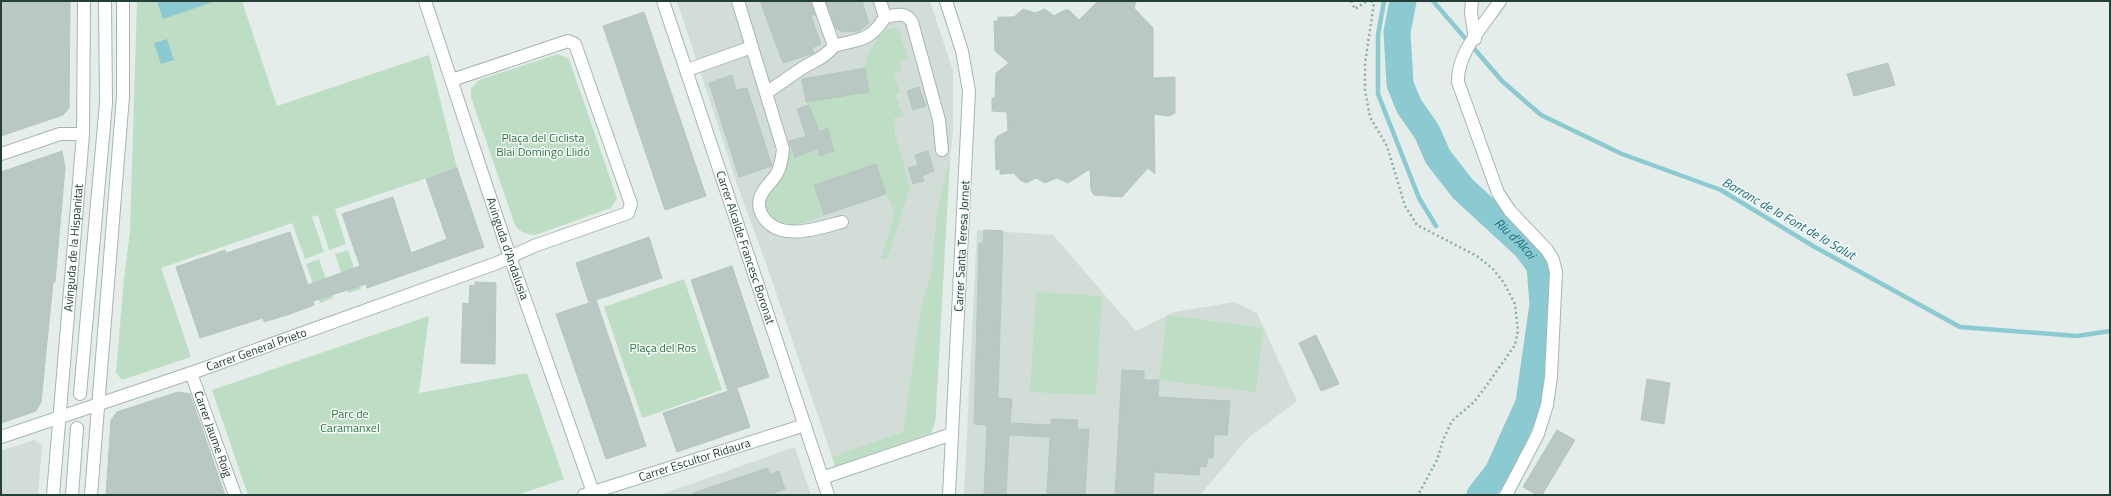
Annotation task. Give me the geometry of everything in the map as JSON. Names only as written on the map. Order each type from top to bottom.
[{"type":"street","name":"Avinguda de la Hispanitat","points":[[53,495],[83,134],[84,1]]},
{"type":"street","name":"Avinguda de la Hispanitat","points":[[80,394],[106,104],[105,1]]},
{"type":"street","points":[[91,495],[123,96],[123,1]]},
{"type":"street","name":"Avinguda d'Andalusia","points":[[425,1],[591,494]]},
{"type":"street","name":"Carrer Alcalde Francesc Boronat","points":[[663,1],[828,495]]},
{"type":"street","points":[[738,1],[780,137],[782,158],[775,176],[762,192],[759,200],[761,214],[767,222],[774,227],[793,232],[842,222]]},
{"type":"street","points":[[818,1],[834,46]]},
{"type":"street","points":[[880,1],[885,17]]},
{"type":"street","name":"Carrer Santa Teresa Jornet","points":[[946,1],[962,51],[969,91],[949,495]]},
{"type":"street","points":[[1472,1],[1471,13],[1475,39]]},
{"type":"street","points":[[1500,1],[1463,56],[1459,68],[1458,82],[1462,97],[1498,193],[1510,211],[1547,250],[1555,265],[1556,278],[1551,377],[1547,405],[1538,434],[1506,495]]},
{"type":"street","points":[[768,98],[801,69],[820,60],[828,54],[834,46],[868,37],[873,34],[885,17],[901,14],[906,16],[912,22],[939,120],[942,150]]},
{"type":"street","points":[[452,80],[568,41],[576,44],[631,204],[626,215],[534,246],[510,257]]},
{"type":"street","points":[[687,70],[752,47]]},
{"type":"street","points":[[1,154],[60,134],[83,134]]},
{"type":"street","name":"Carrer General Prieto","points":[[1,437],[191,373],[510,257]]},
{"type":"street","name":"Carrer Jaume Roig","points":[[191,373],[235,495]]},
{"type":"street","name":"Carrer Escultor Ridaura","points":[[591,494],[805,425]]},
{"type":"street","points":[[72,495],[77,428]]},
{"type":"street","points":[[822,478],[952,434]]},
{"type":"path","points":[[1351,1],[1355,9],[1366,1]]},
{"type":"path","points":[[1371,1],[1374,3],[1366,63],[1365,90],[1370,117],[1387,146],[1406,206],[1417,225],[1477,256],[1493,269],[1504,283],[1515,304],[1518,331],[1515,345],[1489,382],[1475,401],[1452,421],[1443,440],[1437,460],[1418,495]]},
{"type":"shaded area","points":[[677,1],[930,1],[953,71],[953,132],[950,157],[936,414],[931,433],[835,466],[768,269],[738,187]]},
{"type":"shaded area","points":[[977,230],[1053,235],[1136,331],[1174,312],[1235,302],[1257,313],[1297,401],[1248,438],[1200,495],[964,495]]},
{"type":"shaded area","points":[[34,440],[42,445],[38,495],[1,495],[1,451]]},
{"type":"shaded area","points":[[795,447],[811,495],[660,495]]},
{"type":"green space","points":[[137,1],[242,1],[277,106],[429,55],[457,168],[335,209],[346,244],[329,250],[318,215],[312,217],[324,252],[305,259],[292,223],[161,268],[191,357],[122,380],[116,373],[124,279],[130,232]]},
{"type":"green space","points":[[894,28],[899,31],[908,58],[899,61],[902,70],[894,73],[900,93],[895,95],[904,116],[894,118],[895,134],[911,190],[909,191],[887,259],[881,259],[895,212],[886,194],[876,164],[814,185],[824,215],[796,225],[781,225],[765,214],[764,200],[788,152],[792,149],[795,157],[818,149],[820,156],[834,151],[828,128],[818,129],[809,105],[806,102],[869,92],[865,70],[868,55],[878,38],[883,33]]},
{"type":"green space","name":"Plaça del Ciclista Blai Domingo Llidó","points":[[558,54],[569,59],[617,198],[611,208],[532,235],[526,234],[515,225],[471,97],[471,89],[479,80]]},
{"type":"green space","points":[[950,157],[935,422],[931,433],[835,466],[832,457],[903,432],[921,307],[931,275],[937,213]]},
{"type":"green space","points":[[348,250],[361,289],[348,293],[335,254]]},
{"type":"green space","points":[[319,259],[333,298],[320,303],[306,264]]},
{"type":"green space","name":"Plaça del Ros","points":[[684,279],[722,390],[642,418],[604,307]]},
{"type":"green space","points":[[1036,292],[1102,296],[1096,395],[1030,392]]},
{"type":"green space","points":[[1167,315],[1263,328],[1256,392],[1159,380]]},
{"type":"green space","name":"Parc de Caramanxel","points":[[429,316],[419,393],[527,373],[564,479],[517,495],[248,495],[212,390]]},
{"type":"water","points":[[157,1],[216,1],[163,19]]},
{"type":"water","points":[[167,39],[174,60],[161,64],[154,43]]},
{"type":"building","points":[[1,1],[70,1],[69,108],[63,115],[1,136]]},
{"type":"building","points":[[760,1],[811,1],[815,16],[810,13],[821,44],[812,48],[814,53],[783,63]]},
{"type":"building","points":[[826,1],[862,1],[869,23],[859,31],[842,32],[836,28]]},
{"type":"building","points":[[1098,1],[1136,1],[1134,8],[1153,28],[1153,78],[1175,77],[1175,113],[1169,116],[1154,114],[1155,174],[1148,168],[1122,197],[1094,195],[1091,190],[1090,169],[1068,183],[1057,178],[1045,183],[1036,178],[1026,183],[1020,180],[1014,173],[1000,174],[1000,169],[996,170],[995,140],[998,136],[1008,131],[1007,112],[992,111],[992,98],[995,98],[996,73],[1009,63],[995,51],[994,21],[998,21],[998,17],[1014,17],[1023,9],[1035,13],[1045,9],[1054,16],[1065,10],[1069,10],[1079,20]]},
{"type":"building","points":[[644,12],[706,196],[665,210],[603,26]]},
{"type":"building","points":[[1888,63],[1895,85],[1854,96],[1847,74]]},
{"type":"building","points":[[865,68],[869,92],[806,102],[802,79]]},
{"type":"building","points":[[732,75],[736,90],[747,88],[772,166],[739,177],[709,83]]},
{"type":"building","points":[[919,87],[926,106],[913,110],[907,91]]},
{"type":"building","points":[[809,105],[819,131],[828,128],[834,151],[820,156],[818,149],[795,157],[789,141],[806,136],[797,109]]},
{"type":"building","points":[[62,151],[65,168],[55,282],[53,282],[41,402],[36,411],[1,423],[1,172]]},
{"type":"building","points":[[928,151],[934,171],[922,176],[924,181],[913,184],[908,168],[918,165],[915,155]]},
{"type":"building","points":[[876,164],[886,194],[824,215],[814,185]]},
{"type":"building","points":[[457,168],[484,247],[367,288],[366,284],[313,301],[314,305],[290,314],[264,322],[263,318],[200,338],[176,267],[225,250],[226,253],[290,232],[308,285],[360,266],[342,214],[393,197],[411,253],[447,239],[426,179]]},
{"type":"building","points":[[984,230],[1003,231],[998,398],[1012,399],[1010,423],[1051,425],[1051,419],[1078,420],[1077,429],[1089,429],[1085,495],[1047,495],[1050,437],[1009,435],[1006,495],[984,495],[987,425],[974,424],[979,243],[983,243]]},
{"type":"building","points":[[649,237],[662,278],[596,300],[646,446],[606,459],[556,314],[589,303],[576,263]]},
{"type":"building","points":[[732,266],[769,377],[737,388],[750,427],[677,452],[663,413],[728,391],[691,280]]},
{"type":"building","points":[[475,282],[496,283],[495,364],[461,363],[463,303],[469,304],[470,285],[475,286]]},
{"type":"building","points":[[1316,335],[1339,384],[1321,391],[1299,343]]},
{"type":"building","points":[[1122,370],[1144,371],[1144,380],[1159,380],[1158,397],[1230,401],[1227,435],[1214,435],[1213,458],[1208,458],[1206,467],[1200,466],[1199,475],[1154,472],[1153,495],[1115,495]]},
{"type":"building","points":[[1647,379],[1670,383],[1664,424],[1641,420]]},
{"type":"building","points":[[178,392],[190,394],[225,495],[106,495],[111,420],[117,412]]},
{"type":"building","points":[[1557,430],[1575,440],[1542,495],[1537,495],[1523,487]]},
{"type":"building","points":[[767,468],[770,474],[779,471],[785,489],[774,493],[775,495],[694,495],[693,493]]},
{"type":"waterway","points":[[1384,1],[1378,35],[1378,94],[1419,198],[1436,226]]},
{"type":"waterway","name":"Riu d'Alcoi","points":[[1403,1],[1397,32],[1400,84],[1409,106],[1427,132],[1438,157],[1463,189],[1526,247],[1540,266],[1543,304],[1529,403],[1498,472],[1480,495]]},
{"type":"waterway","name":"Barranc de la Font de la Salut","points":[[1433,1],[1502,81],[1541,115],[1622,154],[1721,190],[1813,246],[1960,327],[2077,336],[2110,331]]}]
